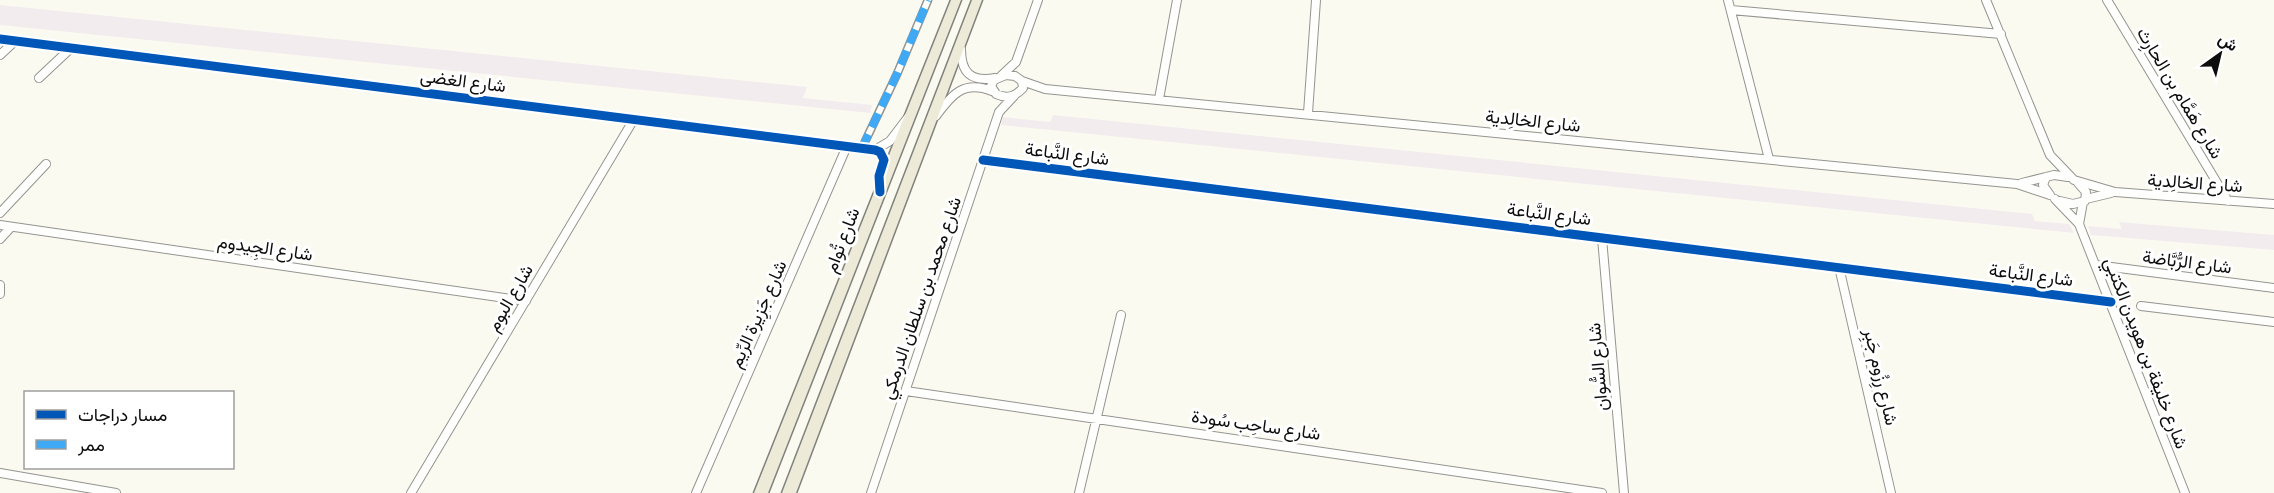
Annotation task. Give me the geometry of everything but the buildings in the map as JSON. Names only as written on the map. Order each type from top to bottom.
[{"type":"main road","name":"شارع تُوام","points":[[760,493],[956,0]]},
{"type":"main road","points":[[789,493],[977,0]]},
{"type":"street","points":[[862,148],[897,74],[928,0]]},
{"type":"street","points":[[999,112],[991,86],[1016,62],[1038,0]]},
{"type":"street","points":[[1160,99],[1178,0]]},
{"type":"street","points":[[1308,113],[1316,0]]},
{"type":"street","points":[[1728,0],[1769,159]]},
{"type":"street","points":[[1986,0],[2050,155],[2084,188],[2085,201],[2079,224]]},
{"type":"street","name":"شارع هَمَّام بن الحارِث","points":[[2107,0],[2228,201]]},
{"type":"street","points":[[1731,10],[2001,34]]},
{"type":"street","name":"شارع الغضى","points":[[0,39],[875,150]]},
{"type":"street","points":[[0,55],[15,41]]},
{"type":"street","points":[[961,41],[960,63],[963,71],[977,79],[1011,75],[1020,80]]},
{"type":"street","points":[[39,78],[71,48]]},
{"type":"street","points":[[930,125],[946,100],[960,88],[974,86],[1006,97],[1016,95],[1023,88],[1016,62]]},
{"type":"street","name":"شارع الخالِدية","points":[[1020,80],[1045,89],[2017,184],[2067,204],[2115,192]]},
{"type":"street","name":"شارع الخالِدية","points":[[1016,95],[1045,89]]},
{"type":"street","name":"شارع محمد بن سلطان الدرمكي","points":[[871,493],[999,112],[1016,95]]},
{"type":"street","points":[[875,150],[890,141],[912,113]]},
{"type":"street","name":"شارع البوم","points":[[411,493],[634,119]]},
{"type":"street","name":"شارع جَزِيرة الرِّيم","points":[[696,493],[847,146]]},
{"type":"street","points":[[875,150],[880,152],[884,160],[879,176],[879,192]]},
{"type":"street","points":[[2050,155],[2047,176],[2043,185],[2052,197]]},
{"type":"street","name":"شارع النَّباعة","points":[[983,160],[2110,302]]},
{"type":"street","points":[[0,213],[46,164]]},
{"type":"street","name":"شارع الخالِدية","points":[[2017,184],[2060,175],[2115,192],[2274,204]]},
{"type":"street","name":"شارع خليفة بن هويدن الكتبي","points":[[2052,197],[2079,224],[2185,493]]},
{"type":"street","name":"شارع الجِيدوم","points":[[0,225],[526,301]]},
{"type":"street","points":[[0,239],[11,227]]},
{"type":"street","name":"شارع السُّوان","points":[[1602,238],[1624,493]]},
{"type":"street","name":"شارع الرُّبَّاضة","points":[[2096,265],[2274,288]]},
{"type":"street","name":"شارع رِزُوم جَبِر","points":[[1839,267],[1891,493]]},
{"type":"street","points":[[0,285],[0,294]]},
{"type":"street","points":[[2141,306],[2274,322]]},
{"type":"street","points":[[1079,493],[1120,315]]},
{"type":"street","name":"شارع ساحِب سُودة","points":[[906,391],[1602,493]]},
{"type":"street","points":[[0,473],[112,493]]},
{"type":"shaded area","points":[[0,5],[807,87],[803,98],[872,105],[870,113],[0,25]]},
{"type":"shaded area","points":[[1053,115],[2032,214],[2035,221],[2069,224],[2074,233],[1001,125],[1003,117],[1050,122]]},
{"type":"shaded area","points":[[2119,222],[2274,235],[2274,250],[2091,235],[2088,226],[2122,229]]},
{"type":"marked path","points":[[862,148],[897,74],[928,0]]},
{"type":"cycle path","points":[[0,39],[875,150],[880,152],[884,160],[879,176],[880,192]]},
{"type":"cycle path","points":[[983,160],[2111,302]]}]
